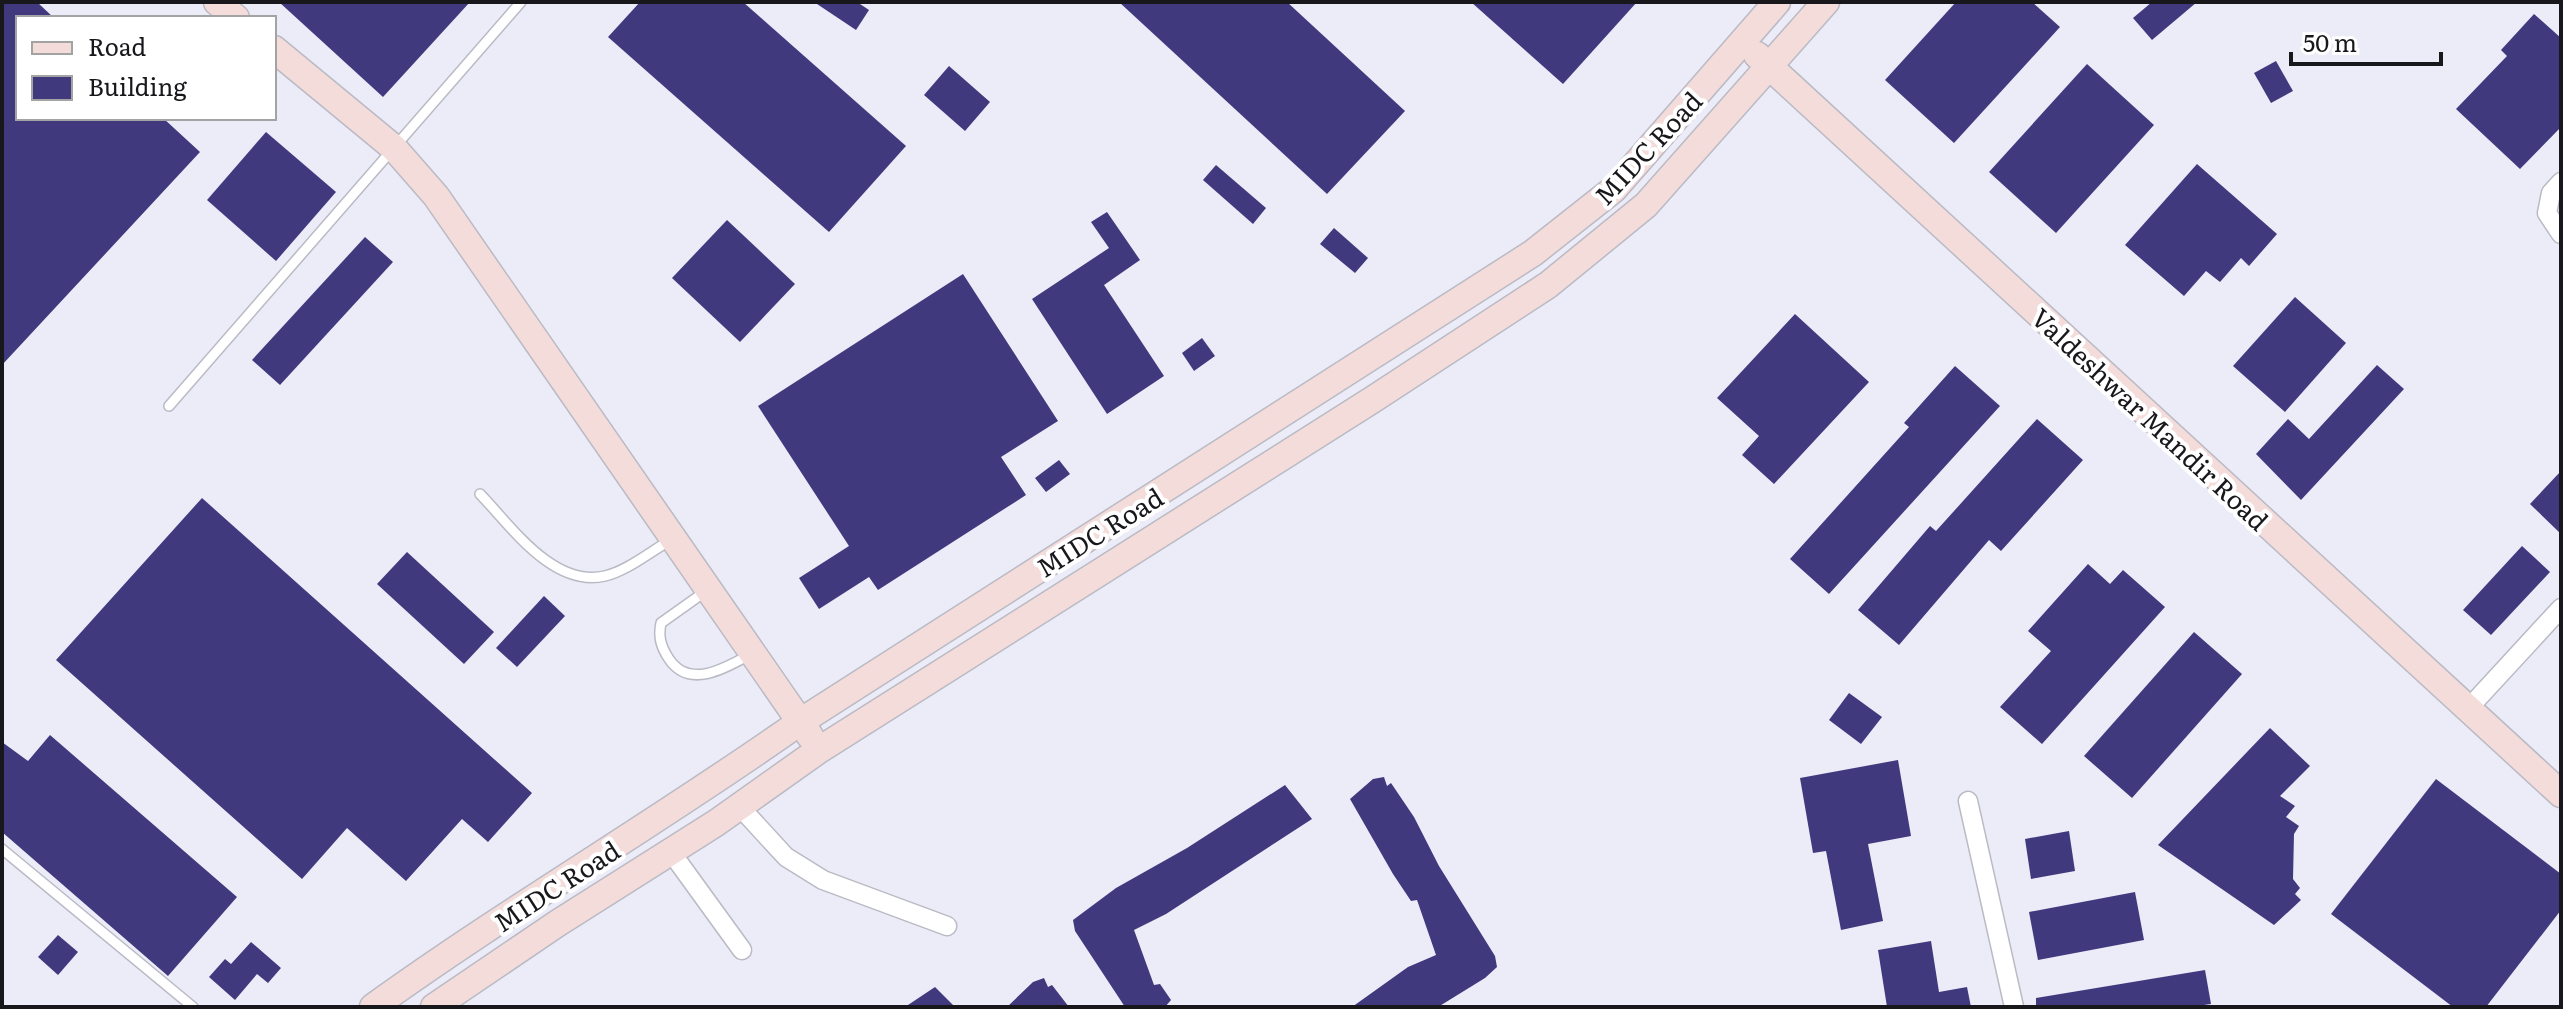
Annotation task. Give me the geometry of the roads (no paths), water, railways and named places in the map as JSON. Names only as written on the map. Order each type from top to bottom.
[{"type":"main road","points":[[217,2],[234,16]]},
{"type":"main road","name":"MIDC Road","points":[[373,1007],[539,894],[698,794],[800,722],[1533,253],[1614,189],[1777,2]]},
{"type":"main road","name":"MIDC Road","points":[[434,1007],[740,807],[819,750],[1548,285],[1646,205],[1826,2]]},
{"type":"main road","name":"Valdeshwar Mandir Road","points":[[1742,42],[2561,794]]},
{"type":"main road","points":[[276,51],[394,148],[436,196],[819,750]]},
{"type":"street","points":[[2561,182],[2551,193],[2547,213],[2561,234]]},
{"type":"street","points":[[2467,710],[2561,608]]},
{"type":"street","points":[[1968,801],[2014,1007]]},
{"type":"street","points":[[740,807],[786,857],[823,880],[947,926]]},
{"type":"street","points":[[671,852],[742,950]]},
{"type":"lane","points":[[169,406],[521,2]]},
{"type":"lane","points":[[480,494],[546,562],[581,578],[606,576],[673,539]]},
{"type":"lane","points":[[708,590],[661,623],[658,636],[674,667],[685,675],[699,676],[752,653]]},
{"type":"lane","points":[[2,849],[193,1007]]}]
